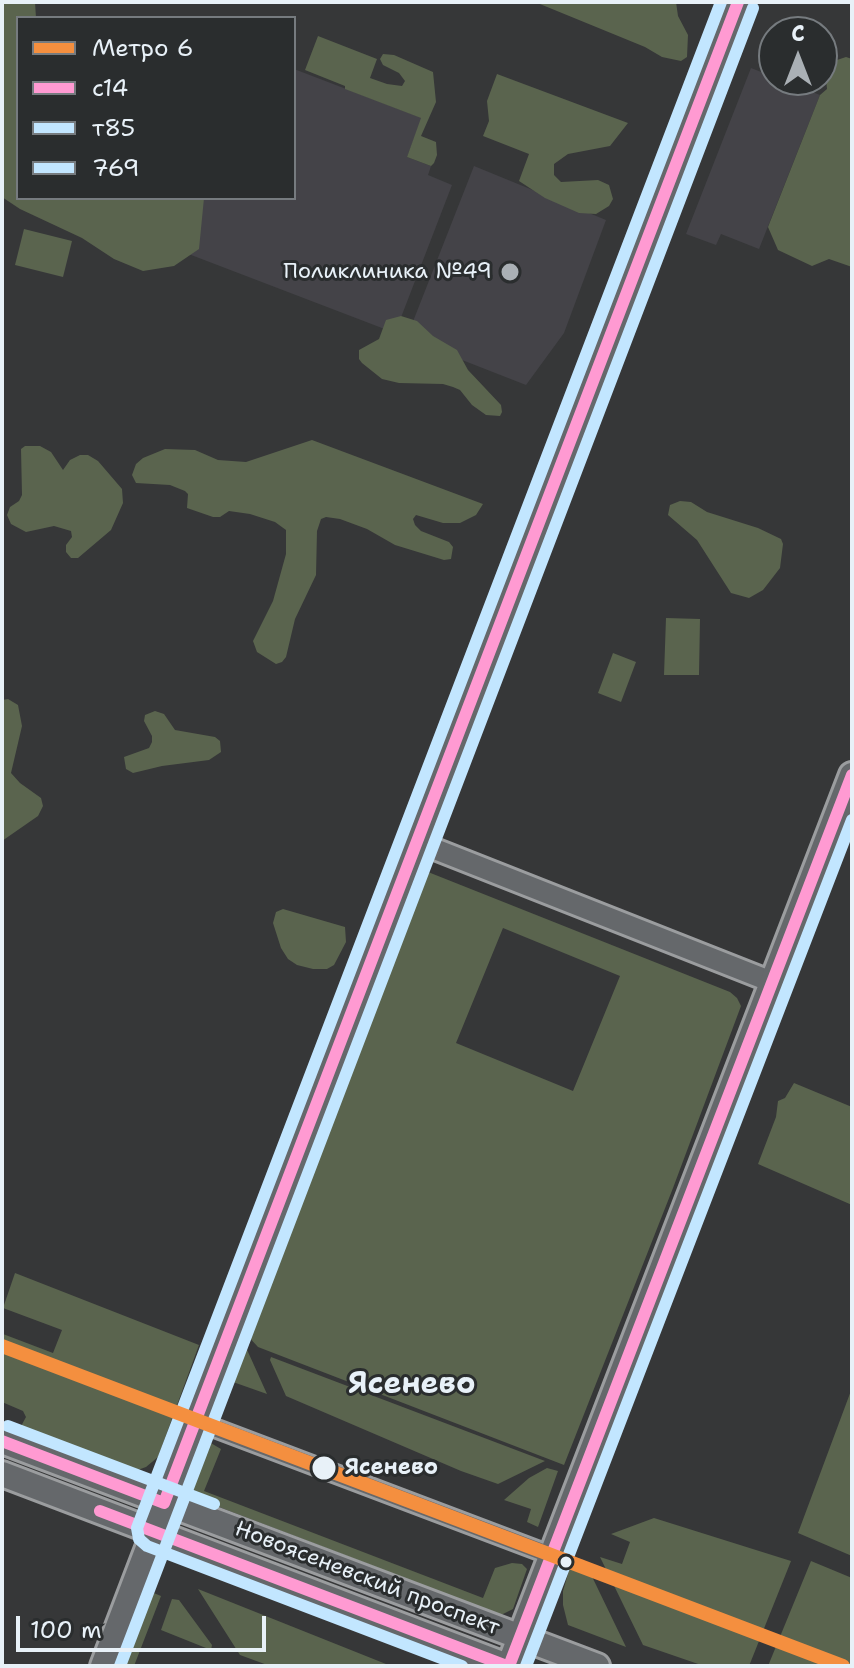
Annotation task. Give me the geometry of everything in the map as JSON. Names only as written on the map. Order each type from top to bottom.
[{"type":"main road","points":[[103,1666],[738,2]]},
{"type":"main road","points":[[508,1666],[852,775]]},
{"type":"main road","name":"Новоясеневский проспект","points":[[2,1441],[597,1666]]},
{"type":"main road","name":"Новоясеневский проспект","points":[[2,1474],[508,1666]]},
{"type":"street","points":[[417,842],[772,982]]},
{"type":"street","points":[[196,1421],[550,1555]]},
{"type":"shaded area","points":[[751,68],[758,71],[758,96],[820,96],[759,249],[721,234],[716,245],[686,234]]},
{"type":"shaded area","points":[[296,70],[422,118],[407,157],[431,166],[428,175],[452,185],[395,333],[152,240],[167,200],[296,200]]},
{"type":"shaded area","name":"Поликлиника №49","points":[[474,166],[606,220],[564,333],[526,385],[416,342],[412,324]]},
{"type":"green space","points":[[2,2],[35,2],[36,16],[16,16],[16,200],[204,200],[199,249],[174,266],[143,271],[114,259],[82,238],[20,209],[2,197]]},
{"type":"green space","points":[[535,2],[676,2],[678,16],[688,35],[687,57],[681,61],[662,57],[645,47]]},
{"type":"green space","points":[[318,36],[377,59],[370,78],[387,84],[402,86],[405,81],[399,73],[383,65],[380,59],[383,54],[394,55],[433,72],[436,102],[421,136],[436,142],[437,155],[431,166],[407,157],[421,118],[305,70]]},
{"type":"green space","points":[[852,59],[852,267],[829,259],[812,266],[778,250],[768,227],[820,96],[838,96],[838,60]]},
{"type":"green space","points":[[497,74],[628,123],[610,146],[568,154],[554,164],[554,175],[561,182],[598,180],[609,185],[613,199],[609,206],[596,214],[579,213],[545,198],[519,181],[529,154],[483,136],[489,121],[487,101]]},
{"type":"green space","points":[[24,229],[72,241],[63,277],[15,265]]},
{"type":"green space","points":[[401,316],[417,321],[433,336],[457,350],[468,370],[501,405],[500,416],[486,415],[453,387],[382,379],[362,363],[359,350],[379,339],[386,320]]},
{"type":"green space","points":[[312,440],[483,504],[476,515],[460,523],[443,523],[416,515],[413,519],[421,531],[449,542],[453,547],[451,559],[444,560],[395,545],[367,529],[340,519],[321,519],[317,531],[316,575],[295,619],[286,657],[276,664],[257,652],[253,641],[273,601],[286,554],[286,530],[275,522],[250,514],[229,511],[220,517],[213,517],[187,508],[188,494],[185,491],[170,485],[136,483],[132,475],[136,464],[143,458],[165,449],[195,450],[218,460],[246,462]]},
{"type":"green space","points":[[40,446],[51,452],[63,470],[70,460],[88,455],[98,461],[122,489],[123,503],[111,530],[78,558],[71,558],[66,552],[71,531],[54,526],[26,532],[11,524],[7,515],[10,507],[22,495],[21,449]]},
{"type":"green space","points":[[680,501],[691,502],[707,512],[758,528],[781,539],[780,568],[763,590],[749,598],[731,593],[697,540],[668,515],[670,505]]},
{"type":"green space","points":[[666,618],[700,619],[699,675],[664,675]]},
{"type":"green space","points":[[613,653],[636,662],[621,702],[598,693]]},
{"type":"green space","points":[[8,699],[18,705],[22,726],[11,773],[41,798],[43,806],[38,816],[2,841],[2,700]]},
{"type":"green space","points":[[155,711],[164,714],[175,730],[215,737],[220,741],[221,752],[209,760],[133,773],[126,769],[124,757],[149,748],[152,742],[144,721],[145,715]]},
{"type":"green space","points":[[423,870],[730,992],[737,998],[741,1006],[564,1465],[258,1347],[246,1334],[342,1090]],"holes":[[[503,928],[620,976],[573,1091],[456,1043]]]},
{"type":"green space","points":[[283,909],[345,927],[346,942],[334,965],[327,969],[313,969],[288,959],[273,923],[276,912]]},
{"type":"green space","points":[[794,1083],[852,1107],[852,1205],[758,1164],[776,1117],[778,1101],[785,1098]]},
{"type":"green space","points":[[15,1273],[199,1345],[158,1457],[146,1467],[132,1472],[19,1430],[26,1417],[23,1411],[2,1402],[3,1334],[53,1353],[62,1330],[3,1308]]},
{"type":"green space","points":[[238,1341],[244,1343],[267,1394],[233,1382],[228,1392],[219,1389]]},
{"type":"green space","points":[[271,1357],[545,1461],[498,1484],[461,1471],[286,1396]]},
{"type":"green space","points":[[852,1388],[852,1556],[798,1533]]},
{"type":"green space","points":[[209,1442],[221,1449],[204,1491],[483,1598],[495,1568],[512,1563],[522,1564],[527,1569],[513,1609],[501,1615],[193,1497],[184,1480],[197,1448]]},
{"type":"green space","points":[[547,1468],[558,1471],[538,1527],[527,1522],[531,1509],[504,1500],[529,1478]]},
{"type":"green space","points":[[654,1518],[791,1561],[749,1666],[704,1666],[643,1645],[600,1557],[622,1564],[630,1542],[611,1534]]},
{"type":"green space","points":[[573,1557],[584,1560],[626,1647],[568,1625],[563,1591]]},
{"type":"green space","points":[[811,1561],[852,1578],[852,1666],[768,1666]]},
{"type":"green space","points":[[198,1589],[391,1666],[270,1666],[240,1655]]},
{"type":"green space","points":[[149,1591],[161,1596],[134,1666],[119,1666]]},
{"type":"green space","points":[[172,1599],[179,1600],[212,1645],[211,1650],[161,1630]]},
{"type":"metro line","name":"6","points":[[2,1346],[843,1666]]},
{"type":"transit line","name":"769","points":[[462,1666],[147,1546],[139,1539],[137,1528],[721,2]]},
{"type":"transit line","name":"с14","points":[[2,1441],[164,1503],[738,2]]},
{"type":"transit line","name":"т85","points":[[120,1666],[753,8]]},
{"type":"transit line","name":"с14","points":[[509,1666],[852,775]]},
{"type":"transit line","name":"т85","points":[[526,1666],[852,820]]},
{"type":"transit line","name":"769","points":[[8,1426],[214,1504]]},
{"type":"transit line","name":"с14","points":[[100,1511],[507,1666]]},
{"type":"place","name":"Поликлиника №49","points":[[510,272]]},
{"type":"place","name":"Ясенево","points":[[324,1468]]},
{"type":"district","name":"Ясенево","points":[[412,1385]]}]
